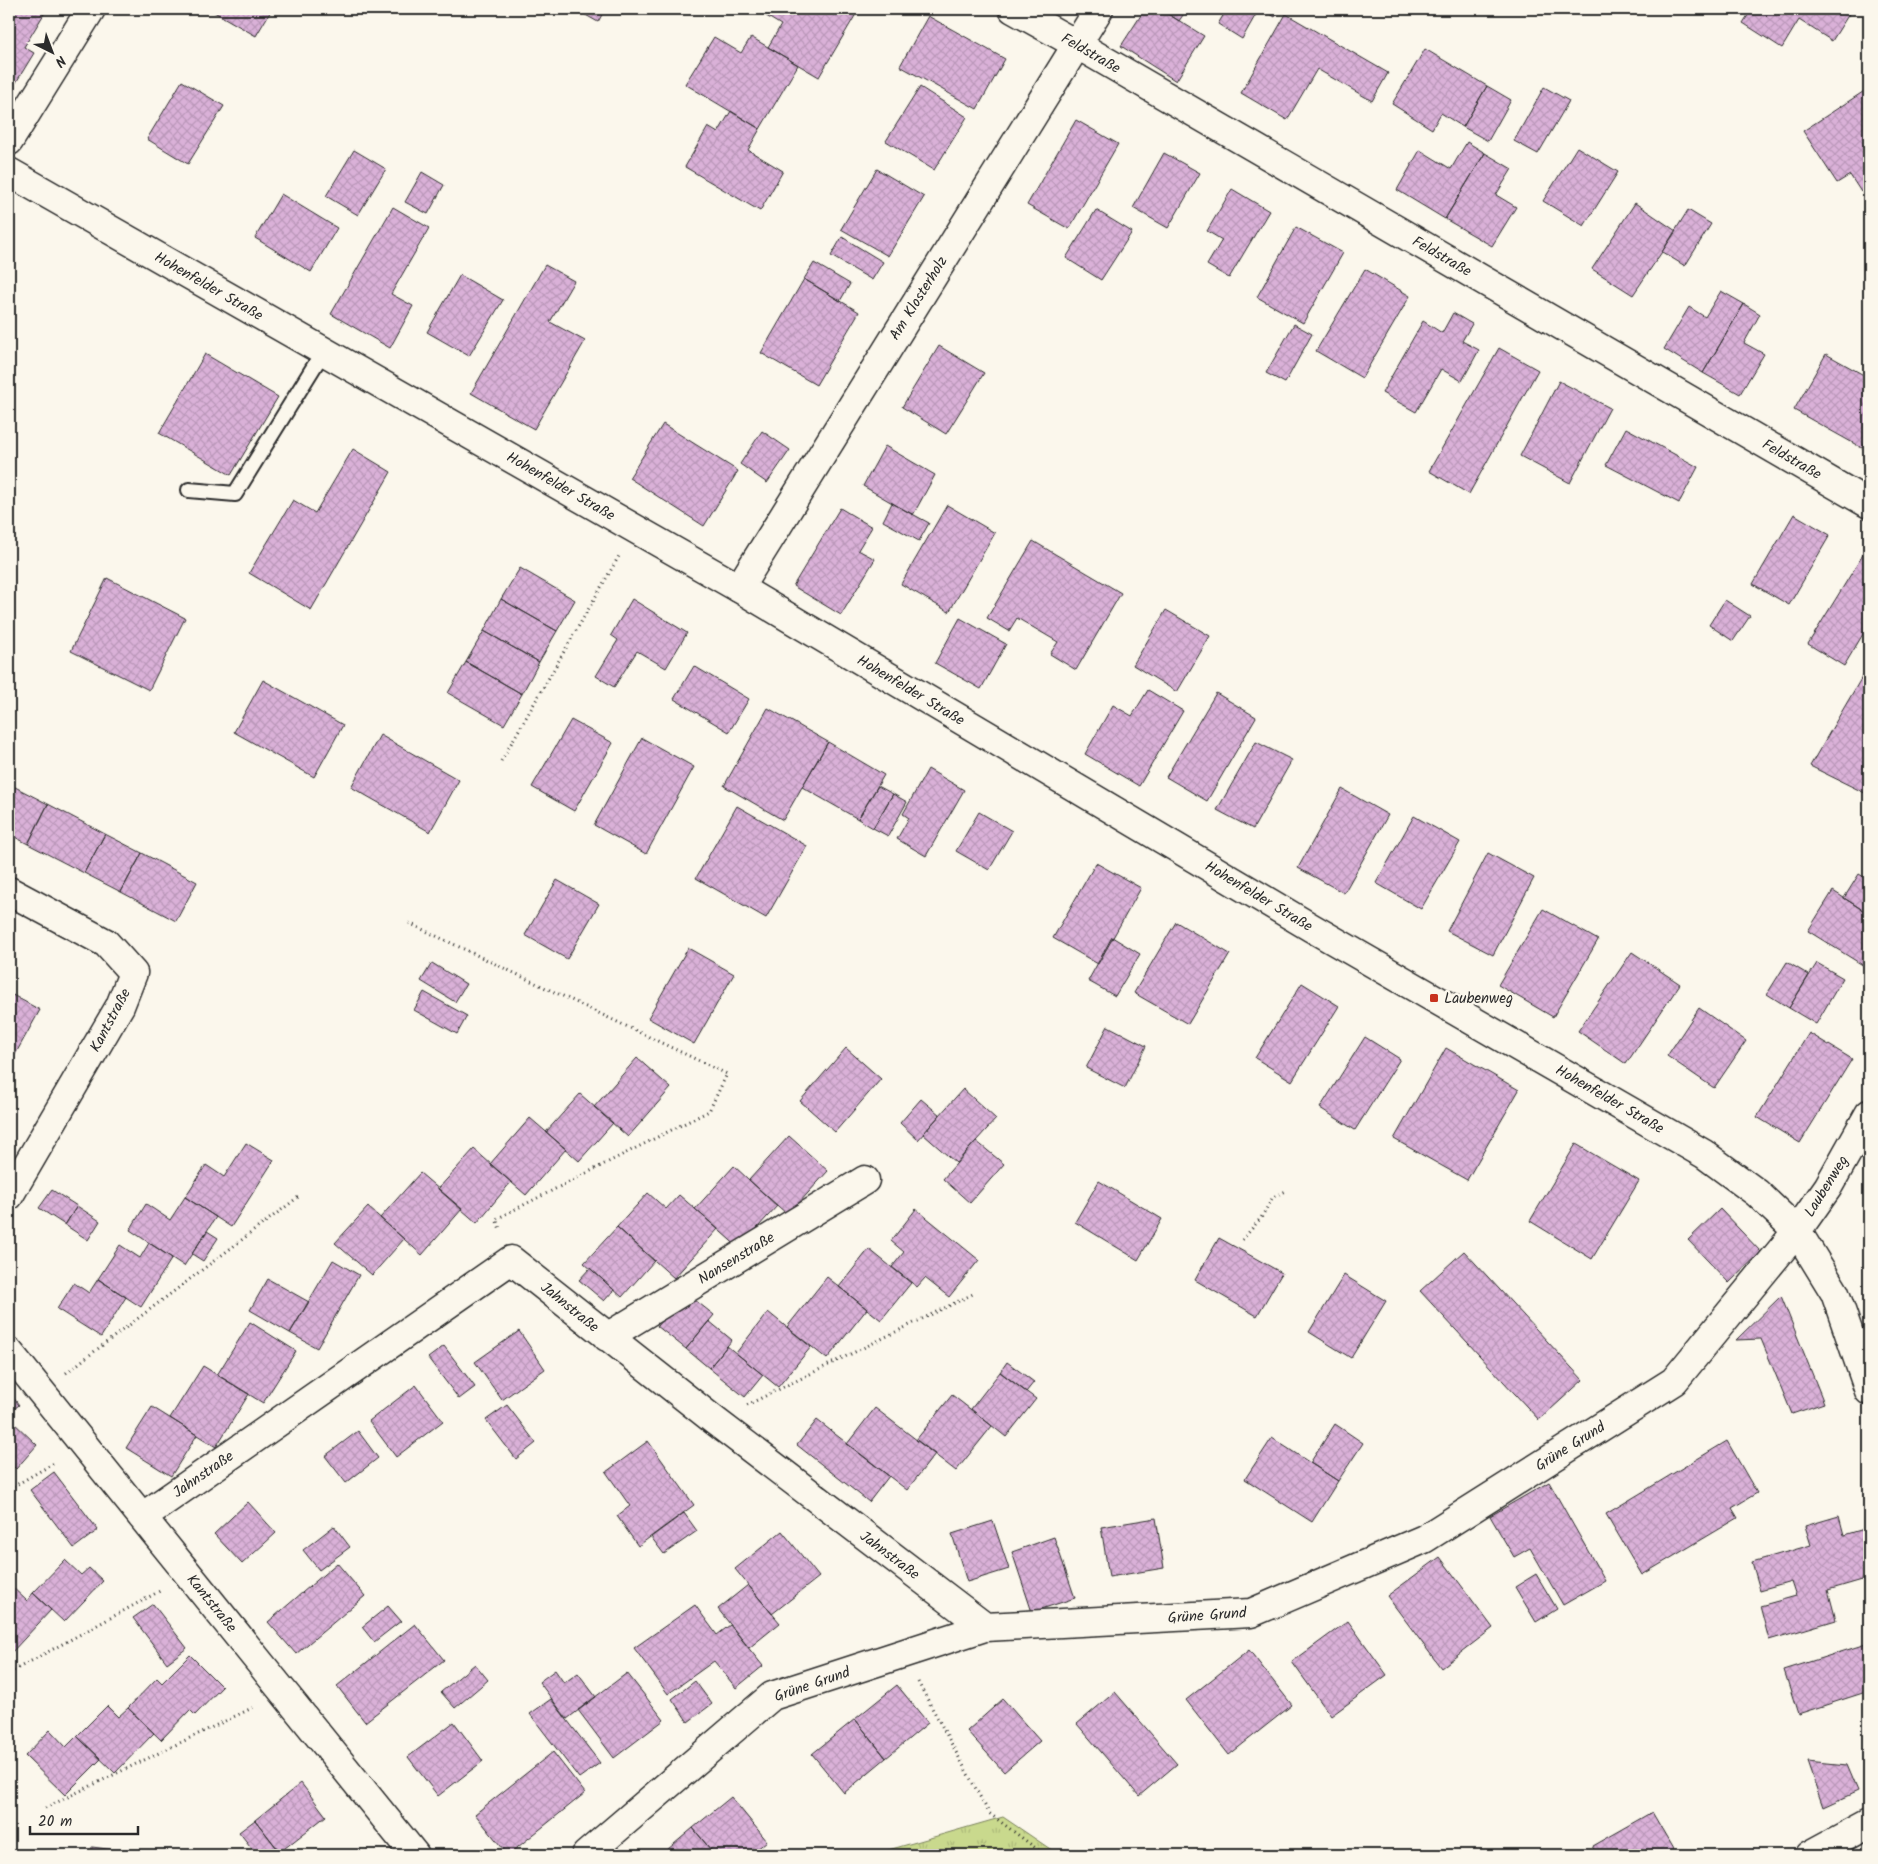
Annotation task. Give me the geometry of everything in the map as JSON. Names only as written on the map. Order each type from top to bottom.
[{"type":"street","points":[[9,141],[91,9]]},
{"type":"street","name":"Feldstraße","points":[[1013,9],[1869,504]]},
{"type":"street","name":"Am Klosterholz","points":[[739,588],[1099,9]]},
{"type":"street","name":"Hohenfelder Straße","points":[[9,172],[739,588],[1328,937],[1704,1154],[1757,1194],[1798,1231],[1835,1293],[1869,1391]]},
{"type":"street","name":"Kantstraße","points":[[9,891],[106,943],[133,973],[120,1006],[9,1196]]},
{"type":"street","name":"Laubenweg","points":[[1798,1231],[1828,1187],[1869,1114]]},
{"type":"street","name":"Nansenstraße","points":[[607,1337],[865,1180]]},
{"type":"street","name":"Grüne Grund","points":[[586,1855],[772,1696],[985,1627],[1251,1613],[1424,1539],[1674,1381],[1798,1231]]},
{"type":"street","name":"Jahnstraße","points":[[142,1517],[511,1260],[715,1421],[985,1627]]},
{"type":"street","name":"Kantstraße","points":[[9,1352],[415,1855]]},
{"type":"street","points":[[1810,1855],[1869,1823]]},
{"type":"lane","points":[[189,490],[235,494],[323,352]]},
{"type":"path","points":[[500,761],[634,528]]},
{"type":"path","points":[[409,923],[727,1074],[709,1111],[496,1220],[511,1260]]},
{"type":"path","points":[[1242,1240],[1261,1218],[1274,1197],[1288,1190]]},
{"type":"path","points":[[41,1392],[301,1195]]},
{"type":"path","points":[[715,1421],[975,1293]]},
{"type":"path","points":[[9,1489],[84,1445]]},
{"type":"path","points":[[9,1673],[189,1575]]},
{"type":"path","points":[[903,1654],[989,1813],[1045,1855]]},
{"type":"path","points":[[45,1808],[284,1693]]},
{"type":"green space","points":[[1003,1817],[1059,1855],[871,1855]]},
{"type":"building","points":[[9,9],[47,9],[24,47],[34,53],[9,94]]},
{"type":"building","points":[[209,9],[272,9],[256,36]]},
{"type":"building","points":[[575,9],[605,9],[598,22]]},
{"type":"building","points":[[767,9],[859,9],[819,77],[768,47],[781,25],[763,14]]},
{"type":"building","points":[[1145,9],[1160,9],[1204,36],[1176,81],[1121,46]]},
{"type":"building","points":[[1160,9],[1187,9],[1179,21]]},
{"type":"building","points":[[1227,9],[1259,9],[1242,39],[1218,24]]},
{"type":"building","points":[[1262,9],[1280,9],[1275,17]]},
{"type":"building","points":[[1752,9],[1852,9],[1832,41],[1799,20],[1782,48],[1743,23]]},
{"type":"building","points":[[1286,14],[1388,73],[1372,101],[1317,69],[1287,120],[1241,93]]},
{"type":"building","points":[[928,16],[1005,59],[977,109],[900,66]]},
{"type":"building","points":[[714,37],[741,53],[751,37],[798,65],[760,129],[685,84]]},
{"type":"building","points":[[1425,49],[1487,86],[1463,127],[1441,113],[1432,129],[1392,104]]},
{"type":"building","points":[[182,81],[224,106],[188,164],[147,139]]},
{"type":"building","points":[[1487,86],[1511,100],[1488,141],[1463,127]]},
{"type":"building","points":[[920,87],[967,117],[934,170],[886,141]]},
{"type":"building","points":[[1544,87],[1569,101],[1538,154],[1514,141]]},
{"type":"building","points":[[1869,88],[1869,187],[1861,192],[1850,175],[1837,183],[1803,131]]},
{"type":"building","points":[[731,111],[760,129],[748,150],[783,171],[760,211],[685,167],[708,127],[718,133]]},
{"type":"building","points":[[1076,120],[1118,144],[1069,229],[1027,205]]},
{"type":"building","points":[[1467,142],[1485,153],[1445,219],[1397,190],[1420,150],[1451,169]]},
{"type":"building","points":[[1577,147],[1618,172],[1584,226],[1543,201]]},
{"type":"building","points":[[354,150],[386,169],[358,215],[326,196]]},
{"type":"building","points":[[1164,153],[1200,173],[1168,228],[1133,208]]},
{"type":"building","points":[[1485,153],[1512,169],[1496,195],[1516,207],[1492,246],[1445,219]]},
{"type":"building","points":[[877,169],[924,197],[888,256],[841,229]]},
{"type":"building","points":[[422,172],[444,185],[428,214],[405,202]]},
{"type":"building","points":[[1232,189],[1269,211],[1229,278],[1207,265],[1222,240],[1207,231]]},
{"type":"building","points":[[281,194],[337,228],[311,272],[255,238]]},
{"type":"building","points":[[1635,203],[1676,231],[1633,295],[1592,269]]},
{"type":"building","points":[[393,207],[429,228],[391,294],[413,306],[390,348],[331,314]]},
{"type":"building","points":[[1096,210],[1132,232],[1101,280],[1066,258]]},
{"type":"building","points":[[1688,210],[1711,224],[1685,266],[1662,252]]},
{"type":"building","points":[[1296,227],[1343,253],[1303,323],[1257,297]]},
{"type":"building","points":[[842,237],[883,262],[872,280],[831,256]]},
{"type":"building","points":[[814,263],[850,284],[840,301],[804,279]]},
{"type":"building","points":[[545,265],[574,281],[550,322],[585,341],[534,429],[471,393]]},
{"type":"building","points":[[1365,269],[1410,296],[1362,378],[1316,351]]},
{"type":"building","points":[[460,275],[503,300],[469,356],[427,332]]},
{"type":"building","points":[[804,279],[859,312],[816,385],[761,353]]},
{"type":"building","points":[[1721,291],[1744,304],[1703,373],[1664,349],[1689,307],[1705,317]]},
{"type":"building","points":[[1744,304],[1760,314],[1744,343],[1764,354],[1740,394],[1703,373]]},
{"type":"building","points":[[1453,313],[1472,324],[1462,341],[1479,350],[1462,381],[1441,369],[1416,412],[1382,393],[1423,321],[1442,333]]},
{"type":"building","points":[[1294,324],[1312,334],[1285,383],[1266,373]]},
{"type":"building","points":[[939,346],[984,373],[946,434],[902,407]]},
{"type":"building","points":[[1499,348],[1538,370],[1469,494],[1429,471]]},
{"type":"building","points":[[205,354],[278,397],[231,475],[159,433]]},
{"type":"building","points":[[1826,354],[1869,378],[1869,435],[1862,448],[1794,410]]},
{"type":"building","points":[[1559,381],[1610,408],[1570,483],[1520,456]]},
{"type":"building","points":[[663,424],[738,471],[704,526],[629,478]]},
{"type":"building","points":[[1626,428],[1698,467],[1679,503],[1606,465]]},
{"type":"building","points":[[762,431],[790,450],[767,483],[740,464]]},
{"type":"building","points":[[885,446],[935,475],[913,515],[863,486]]},
{"type":"building","points":[[353,449],[391,472],[311,610],[249,573],[293,500],[315,513]]},
{"type":"building","points":[[892,503],[929,523],[919,541],[883,521]]},
{"type":"building","points":[[947,505],[995,533],[949,612],[901,584]]},
{"type":"building","points":[[840,508],[872,527],[858,550],[875,559],[841,615],[793,586]]},
{"type":"building","points":[[1794,514],[1830,535],[1789,605],[1753,584]]},
{"type":"building","points":[[1033,541],[1121,593],[1076,670],[1050,654],[1058,642],[1017,618],[1009,631],[987,618]]},
{"type":"building","points":[[1864,553],[1869,556],[1869,624],[1844,666],[1808,644]]},
{"type":"building","points":[[520,568],[575,600],[557,631],[501,599]]},
{"type":"building","points":[[107,578],[185,618],[149,690],[71,651]]},
{"type":"building","points":[[501,599],[557,631],[539,662],[484,631]]},
{"type":"building","points":[[632,599],[687,633],[666,668],[637,651],[614,687],[596,676],[618,640],[611,635]]},
{"type":"building","points":[[1725,600],[1750,616],[1733,641],[1709,625]]},
{"type":"building","points":[[1166,610],[1210,636],[1177,692],[1133,665]]},
{"type":"building","points":[[960,618],[1006,644],[981,689],[935,663]]},
{"type":"building","points":[[484,631],[539,662],[522,694],[466,662]]},
{"type":"building","points":[[466,662],[522,694],[504,725],[448,693]]},
{"type":"building","points":[[1869,665],[1869,795],[1810,766]]},
{"type":"building","points":[[694,666],[749,699],[729,732],[674,699]]},
{"type":"building","points":[[263,680],[343,725],[314,777],[234,732]]},
{"type":"building","points":[[1148,690],[1183,711],[1139,786],[1085,754],[1113,705],[1132,716]]},
{"type":"building","points":[[1216,693],[1256,717],[1207,801],[1166,777]]},
{"type":"building","points":[[768,708],[828,742],[783,820],[724,786]]},
{"type":"building","points":[[571,720],[613,743],[574,811],[532,787]]},
{"type":"building","points":[[380,735],[459,780],[430,832],[351,787]]},
{"type":"building","points":[[642,738],[694,767],[646,854],[594,825]]},
{"type":"building","points":[[828,742],[884,775],[858,819],[802,787]]},
{"type":"building","points":[[1256,742],[1292,760],[1253,829],[1217,810]]},
{"type":"building","points":[[928,769],[964,790],[926,856],[897,839],[909,818],[903,814]]},
{"type":"building","points":[[9,784],[15,787],[9,800]]},
{"type":"building","points":[[878,786],[893,794],[873,828],[858,819]]},
{"type":"building","points":[[15,787],[48,804],[28,844],[9,834],[9,800]]},
{"type":"building","points":[[1342,789],[1388,815],[1344,893],[1298,868]]},
{"type":"building","points":[[893,794],[907,802],[888,836],[873,828]]},
{"type":"building","points":[[48,804],[105,834],[84,873],[28,844]]},
{"type":"building","points":[[737,806],[807,846],[766,918],[696,878]]},
{"type":"building","points":[[979,812],[1012,831],[989,870],[956,851]]},
{"type":"building","points":[[1414,816],[1460,842],[1421,909],[1376,883]]},
{"type":"building","points":[[105,834],[142,853],[121,892],[84,873]]},
{"type":"building","points":[[142,853],[197,882],[176,921],[121,892]]},
{"type":"building","points":[[1488,853],[1534,878],[1493,955],[1447,931]]},
{"type":"building","points":[[1096,863],[1141,888],[1098,964],[1053,938]]},
{"type":"building","points":[[1859,874],[1869,880],[1869,914],[1844,898]]},
{"type":"building","points":[[557,880],[599,904],[567,959],[525,935]]},
{"type":"building","points":[[1833,891],[1869,914],[1869,969],[1808,931]]},
{"type":"building","points":[[1543,909],[1598,940],[1553,1017],[1498,985]]},
{"type":"building","points":[[1176,922],[1230,954],[1188,1024],[1134,993]]},
{"type":"building","points":[[1112,937],[1140,954],[1115,996],[1088,981]]},
{"type":"building","points":[[688,948],[734,974],[694,1044],[648,1018]]},
{"type":"building","points":[[1632,952],[1680,984],[1626,1064],[1578,1031]]},
{"type":"building","points":[[1787,962],[1809,975],[1789,1008],[1767,994]]},
{"type":"building","points":[[432,963],[466,984],[455,1002],[421,981]]},
{"type":"building","points":[[1817,963],[1843,978],[1816,1024],[1789,1008]]},
{"type":"building","points":[[1302,983],[1339,1006],[1292,1081],[1255,1058]]},
{"type":"building","points":[[424,992],[467,1016],[457,1034],[414,1010]]},
{"type":"building","points":[[9,993],[40,1010],[12,1060],[9,1058]]},
{"type":"building","points":[[1699,1008],[1746,1041],[1714,1088],[1667,1056]]},
{"type":"building","points":[[1108,1026],[1146,1046],[1125,1088],[1086,1068]]},
{"type":"building","points":[[1809,1033],[1852,1059],[1800,1143],[1757,1117]]},
{"type":"building","points":[[1365,1037],[1400,1059],[1355,1130],[1320,1108]]},
{"type":"building","points":[[846,1048],[881,1079],[835,1132],[800,1101]]},
{"type":"building","points":[[1446,1048],[1519,1090],[1467,1180],[1394,1139]]},
{"type":"building","points":[[637,1058],[671,1088],[628,1137],[594,1107]]},
{"type":"building","points":[[963,1089],[996,1119],[956,1163],[923,1134]]},
{"type":"building","points":[[580,1094],[613,1123],[579,1161],[546,1132]]},
{"type":"building","points":[[921,1099],[940,1115],[918,1140],[900,1123]]},
{"type":"building","points":[[530,1118],[566,1149],[526,1195],[490,1164]]},
{"type":"building","points":[[789,1136],[828,1171],[788,1215],[749,1180]]},
{"type":"building","points":[[976,1141],[1004,1164],[970,1203],[943,1179]]},
{"type":"building","points":[[246,1143],[274,1160],[231,1227],[185,1197],[206,1165],[224,1177]]},
{"type":"building","points":[[1576,1144],[1639,1181],[1592,1259],[1530,1221]]},
{"type":"building","points":[[474,1149],[511,1182],[477,1223],[438,1189]]},
{"type":"building","points":[[734,1166],[777,1206],[739,1248],[695,1209]]},
{"type":"building","points":[[420,1173],[462,1209],[422,1255],[380,1218]]},
{"type":"building","points":[[1099,1181],[1162,1219],[1138,1260],[1075,1222]]},
{"type":"building","points":[[52,1190],[77,1206],[65,1225],[39,1208]]},
{"type":"building","points":[[648,1193],[666,1209],[679,1195],[718,1229],[674,1278],[617,1227]]},
{"type":"building","points":[[185,1197],[216,1217],[184,1266],[130,1230],[146,1204],[170,1220]]},
{"type":"building","points":[[77,1206],[100,1221],[88,1240],[65,1225]]},
{"type":"building","points":[[368,1207],[404,1239],[372,1275],[335,1243]]},
{"type":"building","points":[[916,1209],[979,1260],[949,1297],[925,1278],[917,1287],[892,1267],[904,1252],[891,1241]]},
{"type":"building","points":[[1720,1209],[1761,1252],[1729,1283],[1688,1240]]},
{"type":"building","points":[[617,1227],[654,1261],[622,1297],[584,1263]]},
{"type":"building","points":[[207,1231],[218,1238],[203,1261],[192,1254]]},
{"type":"building","points":[[1219,1238],[1282,1273],[1257,1316],[1195,1280]]},
{"type":"building","points":[[149,1243],[172,1258],[141,1307],[98,1279],[120,1245],[140,1258]]},
{"type":"building","points":[[869,1249],[911,1283],[881,1320],[839,1287]]},
{"type":"building","points":[[1464,1251],[1583,1380],[1539,1420],[1420,1291]]},
{"type":"building","points":[[333,1260],[359,1275],[317,1348],[290,1333]]},
{"type":"building","points":[[590,1268],[614,1290],[604,1301],[579,1280]]},
{"type":"building","points":[[1344,1275],[1386,1301],[1351,1358],[1309,1332]]},
{"type":"building","points":[[827,1277],[867,1309],[827,1359],[787,1327]]},
{"type":"building","points":[[98,1279],[126,1297],[101,1337],[57,1309],[74,1283],[89,1293]]},
{"type":"building","points":[[268,1279],[309,1302],[290,1333],[250,1310]]},
{"type":"building","points":[[1781,1296],[1824,1403],[1792,1414],[1761,1339],[1736,1340]]},
{"type":"building","points":[[695,1300],[714,1315],[686,1349],[657,1326],[667,1314]]},
{"type":"building","points":[[768,1312],[811,1347],[778,1387],[736,1353]]},
{"type":"building","points":[[709,1321],[732,1340],[709,1368],[686,1349]]},
{"type":"building","points":[[250,1322],[296,1351],[263,1403],[217,1375]]},
{"type":"building","points":[[519,1331],[545,1369],[502,1400],[475,1362]]},
{"type":"building","points":[[444,1346],[475,1387],[459,1399],[428,1358]]},
{"type":"building","points":[[727,1346],[763,1375],[745,1397],[709,1368]]},
{"type":"building","points":[[1007,1362],[1034,1382],[1026,1392],[1000,1372]]},
{"type":"building","points":[[203,1366],[249,1394],[216,1447],[170,1418]]},
{"type":"building","points":[[1000,1372],[1036,1399],[1006,1437],[971,1409]]},
{"type":"building","points":[[416,1385],[443,1421],[396,1457],[369,1421]]},
{"type":"building","points":[[9,1392],[19,1405],[9,1413]]},
{"type":"building","points":[[952,1395],[992,1426],[956,1471],[916,1440]]},
{"type":"building","points":[[507,1405],[536,1443],[516,1459],[486,1420]]},
{"type":"building","points":[[152,1407],[197,1435],[171,1476],[126,1448]]},
{"type":"building","points":[[875,1408],[935,1454],[907,1490],[847,1444]]},
{"type":"building","points":[[9,1418],[37,1445],[16,1469],[9,1462]]},
{"type":"building","points":[[817,1420],[889,1476],[869,1502],[797,1445]]},
{"type":"building","points":[[1335,1424],[1363,1443],[1338,1481],[1310,1463]]},
{"type":"building","points":[[358,1431],[378,1458],[346,1483],[325,1456]]},
{"type":"building","points":[[1272,1438],[1338,1481],[1312,1522],[1245,1479]]},
{"type":"building","points":[[648,1441],[694,1505],[638,1546],[617,1516],[630,1506],[606,1472]]},
{"type":"building","points":[[1727,1441],[1757,1493],[1732,1508],[1738,1518],[1642,1575],[1606,1514]]},
{"type":"building","points":[[54,1472],[98,1530],[74,1548],[30,1490]]},
{"type":"building","points":[[1549,1482],[1605,1581],[1563,1605],[1530,1548],[1514,1557],[1490,1516]]},
{"type":"building","points":[[248,1502],[276,1533],[242,1564],[214,1534]]},
{"type":"building","points":[[684,1513],[697,1531],[664,1554],[651,1537]]},
{"type":"building","points":[[1839,1516],[1844,1535],[1864,1529],[1869,1549],[1869,1578],[1828,1590],[1836,1620],[1769,1640],[1760,1606],[1796,1596],[1791,1581],[1760,1590],[1752,1562],[1811,1545],[1805,1526]]},
{"type":"building","points":[[1156,1518],[1164,1568],[1109,1577],[1101,1527]]},
{"type":"building","points":[[993,1521],[1009,1569],[967,1582],[952,1534]]},
{"type":"building","points":[[334,1526],[350,1547],[319,1570],[303,1550]]},
{"type":"building","points":[[782,1531],[819,1577],[772,1614],[735,1569]]},
{"type":"building","points":[[1054,1537],[1075,1598],[1032,1612],[1012,1552]]},
{"type":"building","points":[[1440,1557],[1493,1628],[1441,1668],[1387,1596]]},
{"type":"building","points":[[65,1560],[81,1575],[89,1568],[103,1581],[64,1622],[33,1593]]},
{"type":"building","points":[[337,1563],[365,1596],[296,1654],[268,1622]]},
{"type":"building","points":[[1536,1574],[1557,1609],[1536,1622],[1515,1587]]},
{"type":"building","points":[[9,1584],[27,1601],[33,1593],[51,1610],[11,1653],[9,1651]]},
{"type":"building","points":[[748,1585],[780,1623],[749,1648],[718,1609]]},
{"type":"building","points":[[153,1604],[187,1648],[167,1663],[133,1618]]},
{"type":"building","points":[[695,1605],[717,1635],[730,1625],[763,1666],[736,1688],[714,1661],[668,1694],[634,1648]]},
{"type":"building","points":[[388,1606],[401,1621],[374,1642],[362,1627]]},
{"type":"building","points":[[1348,1621],[1387,1675],[1331,1716],[1292,1662]]},
{"type":"building","points":[[415,1624],[444,1660],[365,1722],[337,1686]]},
{"type":"building","points":[[1869,1643],[1869,1691],[1798,1714],[1784,1670]]},
{"type":"building","points":[[1249,1650],[1292,1705],[1229,1755],[1186,1700]]},
{"type":"building","points":[[190,1655],[222,1687],[195,1715],[190,1710],[161,1740],[128,1708],[157,1678],[162,1683]]},
{"type":"building","points":[[475,1664],[488,1680],[455,1708],[441,1692]]},
{"type":"building","points":[[555,1670],[564,1683],[578,1673],[596,1697],[567,1719],[539,1682]]},
{"type":"building","points":[[627,1673],[664,1720],[614,1758],[578,1710]]},
{"type":"building","points":[[695,1681],[712,1704],[688,1722],[672,1699]]},
{"type":"building","points":[[897,1685],[928,1723],[886,1758],[855,1719]]},
{"type":"building","points":[[1115,1692],[1177,1764],[1139,1796],[1077,1724]]},
{"type":"building","points":[[551,1699],[600,1763],[579,1778],[530,1714]]},
{"type":"building","points":[[1003,1699],[1040,1741],[1004,1772],[967,1731]]},
{"type":"building","points":[[107,1706],[118,1717],[128,1708],[154,1733],[115,1773],[77,1736]]},
{"type":"building","points":[[855,1719],[886,1758],[844,1793],[812,1754]]},
{"type":"building","points":[[454,1722],[483,1761],[438,1796],[408,1757]]},
{"type":"building","points":[[50,1730],[66,1747],[77,1736],[101,1759],[65,1795],[25,1756]]},
{"type":"building","points":[[553,1752],[585,1793],[508,1855],[475,1814]]},
{"type":"building","points":[[1807,1761],[1847,1765],[1858,1791],[1823,1807]]},
{"type":"building","points":[[301,1783],[326,1816],[280,1852],[255,1820]]},
{"type":"building","points":[[731,1797],[767,1841],[750,1855],[715,1855],[693,1828]]},
{"type":"building","points":[[1652,1812],[1677,1855],[1597,1855],[1592,1846]]},
{"type":"building","points":[[255,1820],[280,1852],[276,1855],[257,1855],[239,1832]]},
{"type":"building","points":[[693,1828],[715,1855],[661,1855]]},
{"type":"building","points":[[92,1847],[130,1852],[130,1855],[91,1855]]},
{"type":"place","name":"Laubenweg","points":[[1434,998]]}]
